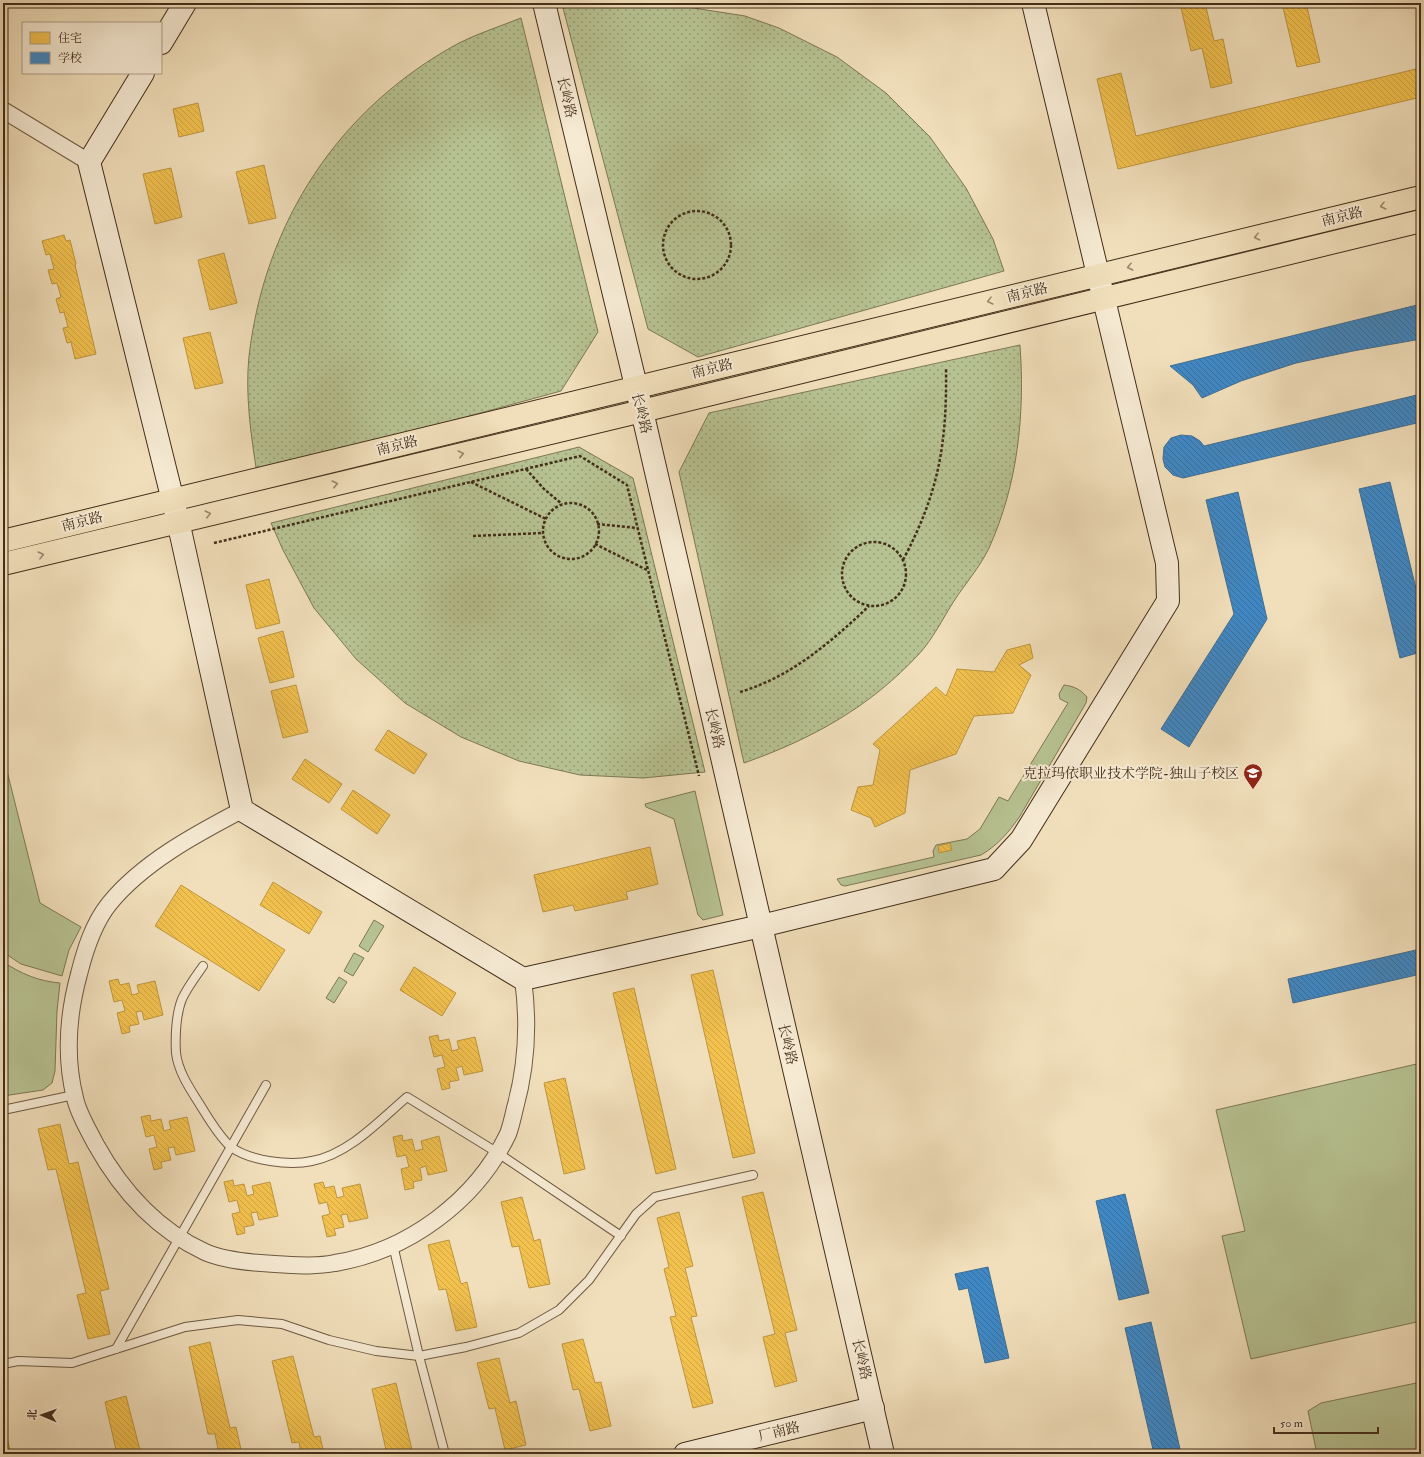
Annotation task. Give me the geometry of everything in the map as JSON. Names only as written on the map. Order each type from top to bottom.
[{"type":"main road","name":"南京路","points":[[3,541],[636,386],[1421,197]]},
{"type":"main road","name":"南京路","points":[[3,564],[642,412],[1421,221]]},
{"type":"street","points":[[162,41],[185,3]]},
{"type":"street","name":"长岭路","points":[[544,3],[636,386],[883,1454]]},
{"type":"street","points":[[142,74],[90,162],[178,522],[242,810],[523,979],[761,926],[994,869],[1021,840],[1168,601],[1167,563],[1033,3]]},
{"type":"street","points":[[3,110],[90,162]]},
{"type":"street","points":[[242,810],[200,832],[166,854],[132,881],[108,905],[91,934],[73,994],[69,1032],[69,1067],[75,1102],[107,1164],[126,1191],[148,1215],[179,1238],[209,1254],[255,1263],[304,1266],[333,1264],[367,1256],[393,1245],[430,1225],[463,1196],[491,1165],[509,1132],[521,1087],[526,1043],[527,1010],[523,979]]},
{"type":"street","name":"厂南路","points":[[685,1454],[873,1408]]},
{"type":"lane","points":[[203,966],[182,999],[177,1022],[176,1054],[185,1081],[210,1122],[231,1147],[256,1159],[291,1164],[313,1161],[340,1151],[370,1129],[406,1097],[498,1153],[621,1236]]},
{"type":"lane","points":[[116,1349],[266,1085]]},
{"type":"lane","points":[[3,1110],[74,1095]]},
{"type":"lane","points":[[3,1364],[18,1360],[72,1363],[185,1327],[238,1320],[282,1324],[329,1340],[376,1351],[419,1356],[466,1347],[519,1333],[559,1310],[589,1280],[636,1214],[655,1197],[753,1175]]},
{"type":"lane","points":[[393,1245],[419,1356],[445,1454]]},
{"type":"path","points":[[697,210],[710,212],[721,220],[729,231],[731,244],[729,258],[721,269],[710,277],[697,279],[683,277],[672,269],[665,258],[662,245],[665,231],[672,220],[683,212],[697,210]]},
{"type":"path","points":[[903,560],[916,536],[930,502],[940,467],[946,411],[946,368]]},
{"type":"path","points":[[214,543],[580,456],[627,485],[699,776]]},
{"type":"path","points":[[526,469],[544,489],[562,505]]},
{"type":"path","points":[[472,482],[546,519]]},
{"type":"path","points":[[569,503],[580,504],[589,510],[596,518],[599,529],[595,544],[592,549],[583,556],[572,559],[562,557],[552,552],[546,543],[543,533],[546,519],[550,512],[562,505],[569,503]]},
{"type":"path","points":[[597,524],[637,528]]},
{"type":"path","points":[[473,536],[543,533]]},
{"type":"path","points":[[874,541],[886,544],[897,551],[903,560],[906,574],[904,586],[897,597],[886,604],[869,606],[861,604],[851,597],[844,586],[841,574],[844,561],[851,551],[862,544],[874,541]]},
{"type":"path","points":[[595,544],[647,570]]},
{"type":"path","points":[[740,692],[762,686],[787,672],[815,653],[869,606]]},
{"type":"green space","points":[[598,3],[662,3],[745,16],[779,28],[837,57],[886,93],[930,137],[966,188],[993,239],[1004,271],[698,357],[648,329],[563,8]]},
{"type":"green space","points":[[521,18],[598,332],[561,391],[257,474],[248,400],[248,371],[249,356],[258,306],[272,259],[291,215],[315,173],[344,135],[378,100],[416,70],[459,43]]},
{"type":"green space","points":[[1020,345],[1020,423],[1013,474],[999,524],[989,548],[977,569],[954,601],[924,648],[881,690],[839,719],[816,732],[769,754],[744,763],[679,472],[709,413]]},
{"type":"green space","points":[[579,447],[633,478],[705,772],[643,778],[580,775],[519,761],[461,737],[405,703],[356,659],[314,608],[283,550],[271,523]]},
{"type":"green space","points":[[1064,685],[1074,687],[1082,692],[1087,697],[1086,703],[1020,816],[998,842],[981,855],[845,886],[841,885],[837,879],[934,857],[933,851],[936,845],[967,839],[980,829],[999,797],[1008,801],[1068,703],[1060,699],[1059,694]]},
{"type":"green space","points":[[3,755],[40,903],[81,927],[69,950],[62,976],[21,964],[3,952]]},
{"type":"green space","points":[[695,791],[723,915],[703,920],[698,915],[674,819],[646,807],[645,804]]},
{"type":"green space","points":[[374,920],[384,926],[368,952],[359,946]]},
{"type":"green space","points":[[354,953],[364,958],[353,976],[344,971]]},
{"type":"green space","points":[[3,962],[30,976],[44,981],[60,983],[57,1011],[55,1071],[52,1083],[43,1090],[3,1096]]},
{"type":"green space","points":[[339,977],[347,982],[334,1003],[326,998]]},
{"type":"green space","points":[[1421,1063],[1421,1321],[1251,1359],[1222,1236],[1245,1231],[1216,1110]]},
{"type":"green space","points":[[1421,1382],[1421,1454],[1317,1454],[1308,1411],[1321,1403]]},
{"type":"building: 住宅","points":[[1180,3],[1205,3],[1214,41],[1223,39],[1232,83],[1211,88],[1202,48],[1191,51]]},
{"type":"building: 住宅","points":[[1282,3],[1306,3],[1320,62],[1297,67]]},
{"type":"building: 住宅","points":[[1416,69],[1421,97],[1118,169],[1097,79],[1121,73],[1136,136]]},
{"type":"building: 住宅","points":[[198,103],[204,131],[179,137],[173,109]]},
{"type":"building: 住宅","points":[[264,165],[276,218],[249,224],[236,172]]},
{"type":"building: 住宅","points":[[171,168],[182,217],[155,224],[143,174]]},
{"type":"building: 住宅","points":[[64,235],[66,241],[70,240],[96,354],[75,359],[71,342],[67,343],[63,328],[68,327],[64,312],[60,313],[56,299],[61,297],[57,283],[52,284],[48,270],[54,269],[50,254],[46,255],[42,241]]},
{"type":"building: 住宅","points":[[224,253],[237,303],[210,310],[198,260]]},
{"type":"building: 住宅","points":[[210,332],[223,383],[195,389],[183,338]]},
{"type":"building: 住宅","points":[[269,579],[280,623],[256,629],[246,585]]},
{"type":"building: 住宅","points":[[283,631],[294,677],[270,683],[258,638]]},
{"type":"building: 住宅","points":[[1030,644],[1033,658],[1019,665],[1031,675],[1013,713],[974,716],[956,754],[910,770],[905,813],[875,827],[871,818],[851,810],[858,787],[873,785],[880,750],[873,744],[936,687],[946,696],[957,669],[994,672],[1007,650]]},
{"type":"building: 住宅","points":[[296,685],[308,732],[283,738],[271,691]]},
{"type":"building: 住宅","points":[[388,730],[427,754],[414,774],[375,750]]},
{"type":"building: 住宅","points":[[305,759],[342,784],[329,803],[292,779]]},
{"type":"building: 住宅","points":[[353,790],[390,815],[377,834],[341,809]]},
{"type":"building: 住宅","points":[[950,843],[952,850],[939,853],[938,846]]},
{"type":"building: 住宅","points":[[650,847],[658,884],[626,892],[628,899],[575,911],[573,905],[543,912],[534,875]]},
{"type":"building: 住宅","points":[[273,882],[322,912],[309,934],[260,905]]},
{"type":"building: 住宅","points":[[181,885],[285,950],[259,991],[155,926]]},
{"type":"building: 住宅","points":[[414,967],[456,993],[442,1016],[400,990]]},
{"type":"building: 住宅","points":[[713,970],[755,1153],[733,1158],[691,975]]},
{"type":"building: 住宅","points":[[118,979],[120,985],[129,983],[132,995],[139,993],[137,985],[155,981],[163,1015],[144,1020],[142,1011],[136,1012],[139,1024],[129,1026],[130,1032],[122,1034],[117,1013],[125,1011],[122,1000],[114,1002],[109,981]]},
{"type":"building: 住宅","points":[[634,988],[676,1169],[656,1174],[613,993]]},
{"type":"building: 住宅","points":[[438,1035],[439,1041],[449,1039],[452,1051],[459,1049],[457,1041],[475,1037],[483,1071],[464,1075],[462,1066],[456,1068],[459,1080],[449,1082],[450,1088],[442,1090],[437,1069],[445,1067],[442,1055],[434,1057],[429,1037]]},
{"type":"building: 住宅","points":[[565,1078],[585,1169],[564,1174],[544,1083]]},
{"type":"building: 住宅","points":[[150,1115],[151,1121],[161,1119],[164,1131],[171,1129],[169,1121],[187,1117],[195,1151],[176,1155],[174,1147],[168,1148],[171,1160],[161,1162],[162,1168],[154,1170],[149,1149],[157,1147],[154,1135],[146,1137],[141,1117]]},
{"type":"building: 住宅","points":[[60,1124],[69,1164],[78,1162],[109,1289],[100,1291],[110,1334],[88,1339],[77,1295],[86,1293],[56,1169],[48,1170],[38,1129]]},
{"type":"building: 住宅","points":[[402,1135],[403,1141],[412,1139],[415,1151],[423,1149],[421,1141],[439,1136],[447,1171],[428,1175],[426,1166],[420,1168],[422,1180],[413,1182],[414,1188],[405,1190],[401,1169],[409,1167],[406,1155],[397,1157],[393,1137]]},
{"type":"building: 住宅","points":[[233,1180],[234,1186],[244,1184],[247,1196],[254,1194],[252,1186],[270,1182],[278,1216],[259,1220],[257,1212],[251,1213],[254,1225],[244,1227],[245,1233],[237,1235],[232,1214],[240,1212],[237,1200],[229,1202],[224,1182]]},
{"type":"building: 住宅","points":[[323,1182],[325,1188],[334,1186],[337,1198],[344,1196],[342,1188],[360,1184],[368,1218],[349,1222],[347,1214],[341,1215],[344,1227],[334,1229],[336,1235],[327,1237],[322,1216],[330,1214],[327,1202],[319,1204],[314,1184]]},
{"type":"building: 住宅","points":[[763,1192],[797,1330],[785,1333],[797,1381],[775,1387],[763,1337],[775,1334],[742,1197]]},
{"type":"building: 住宅","points":[[522,1197],[534,1241],[540,1239],[550,1284],[529,1288],[519,1246],[512,1247],[501,1202]]},
{"type":"building: 住宅","points":[[679,1212],[693,1266],[685,1268],[697,1316],[691,1317],[713,1403],[693,1408],[670,1317],[676,1316],[664,1269],[669,1267],[657,1218]]},
{"type":"building: 住宅","points":[[449,1240],[461,1284],[467,1282],[477,1327],[456,1331],[446,1289],[439,1290],[428,1245]]},
{"type":"building: 住宅","points":[[583,1339],[595,1383],[601,1382],[611,1426],[590,1431],[579,1389],[573,1390],[562,1344]]},
{"type":"building: 住宅","points":[[210,1342],[230,1428],[236,1427],[242,1454],[219,1454],[215,1434],[208,1434],[189,1347]]},
{"type":"building: 住宅","points":[[293,1356],[314,1437],[320,1436],[324,1454],[301,1454],[299,1442],[292,1443],[272,1361]]},
{"type":"building: 住宅","points":[[499,1358],[510,1403],[516,1401],[526,1445],[505,1450],[495,1408],[489,1409],[477,1363]]},
{"type":"building: 住宅","points":[[396,1383],[413,1454],[387,1454],[372,1389]]},
{"type":"building: 住宅","points":[[126,1396],[141,1454],[117,1454],[105,1402]]},
{"type":"building: 住宅","points":[[3,1421],[11,1454],[3,1454]]},
{"type":"building: 学校","points":[[1421,304],[1421,339],[1296,363],[1241,381],[1202,398],[1193,385],[1170,366]]},
{"type":"building: 学校","points":[[1421,394],[1421,422],[1183,478],[1173,475],[1165,467],[1163,459],[1164,447],[1171,438],[1181,435],[1192,436],[1200,441],[1204,446]]},
{"type":"building: 学校","points":[[1390,482],[1421,609],[1421,652],[1400,658],[1359,489]]},
{"type":"building: 学校","points":[[1238,492],[1267,619],[1189,747],[1161,729],[1234,614],[1206,500]]},
{"type":"building: 学校","points":[[1416,950],[1421,974],[1293,1003],[1288,979]]},
{"type":"building: 学校","points":[[1125,1194],[1149,1293],[1119,1300],[1096,1201]]},
{"type":"building: 学校","points":[[988,1267],[1009,1358],[985,1363],[968,1288],[959,1290],[955,1274]]},
{"type":"building: 学校","points":[[1151,1322],[1180,1449],[1157,1454],[1154,1454],[1125,1328]]},
{"type":"place","name":"克拉玛依职业技术学院-独山子校区","points":[[1253,790]]}]
